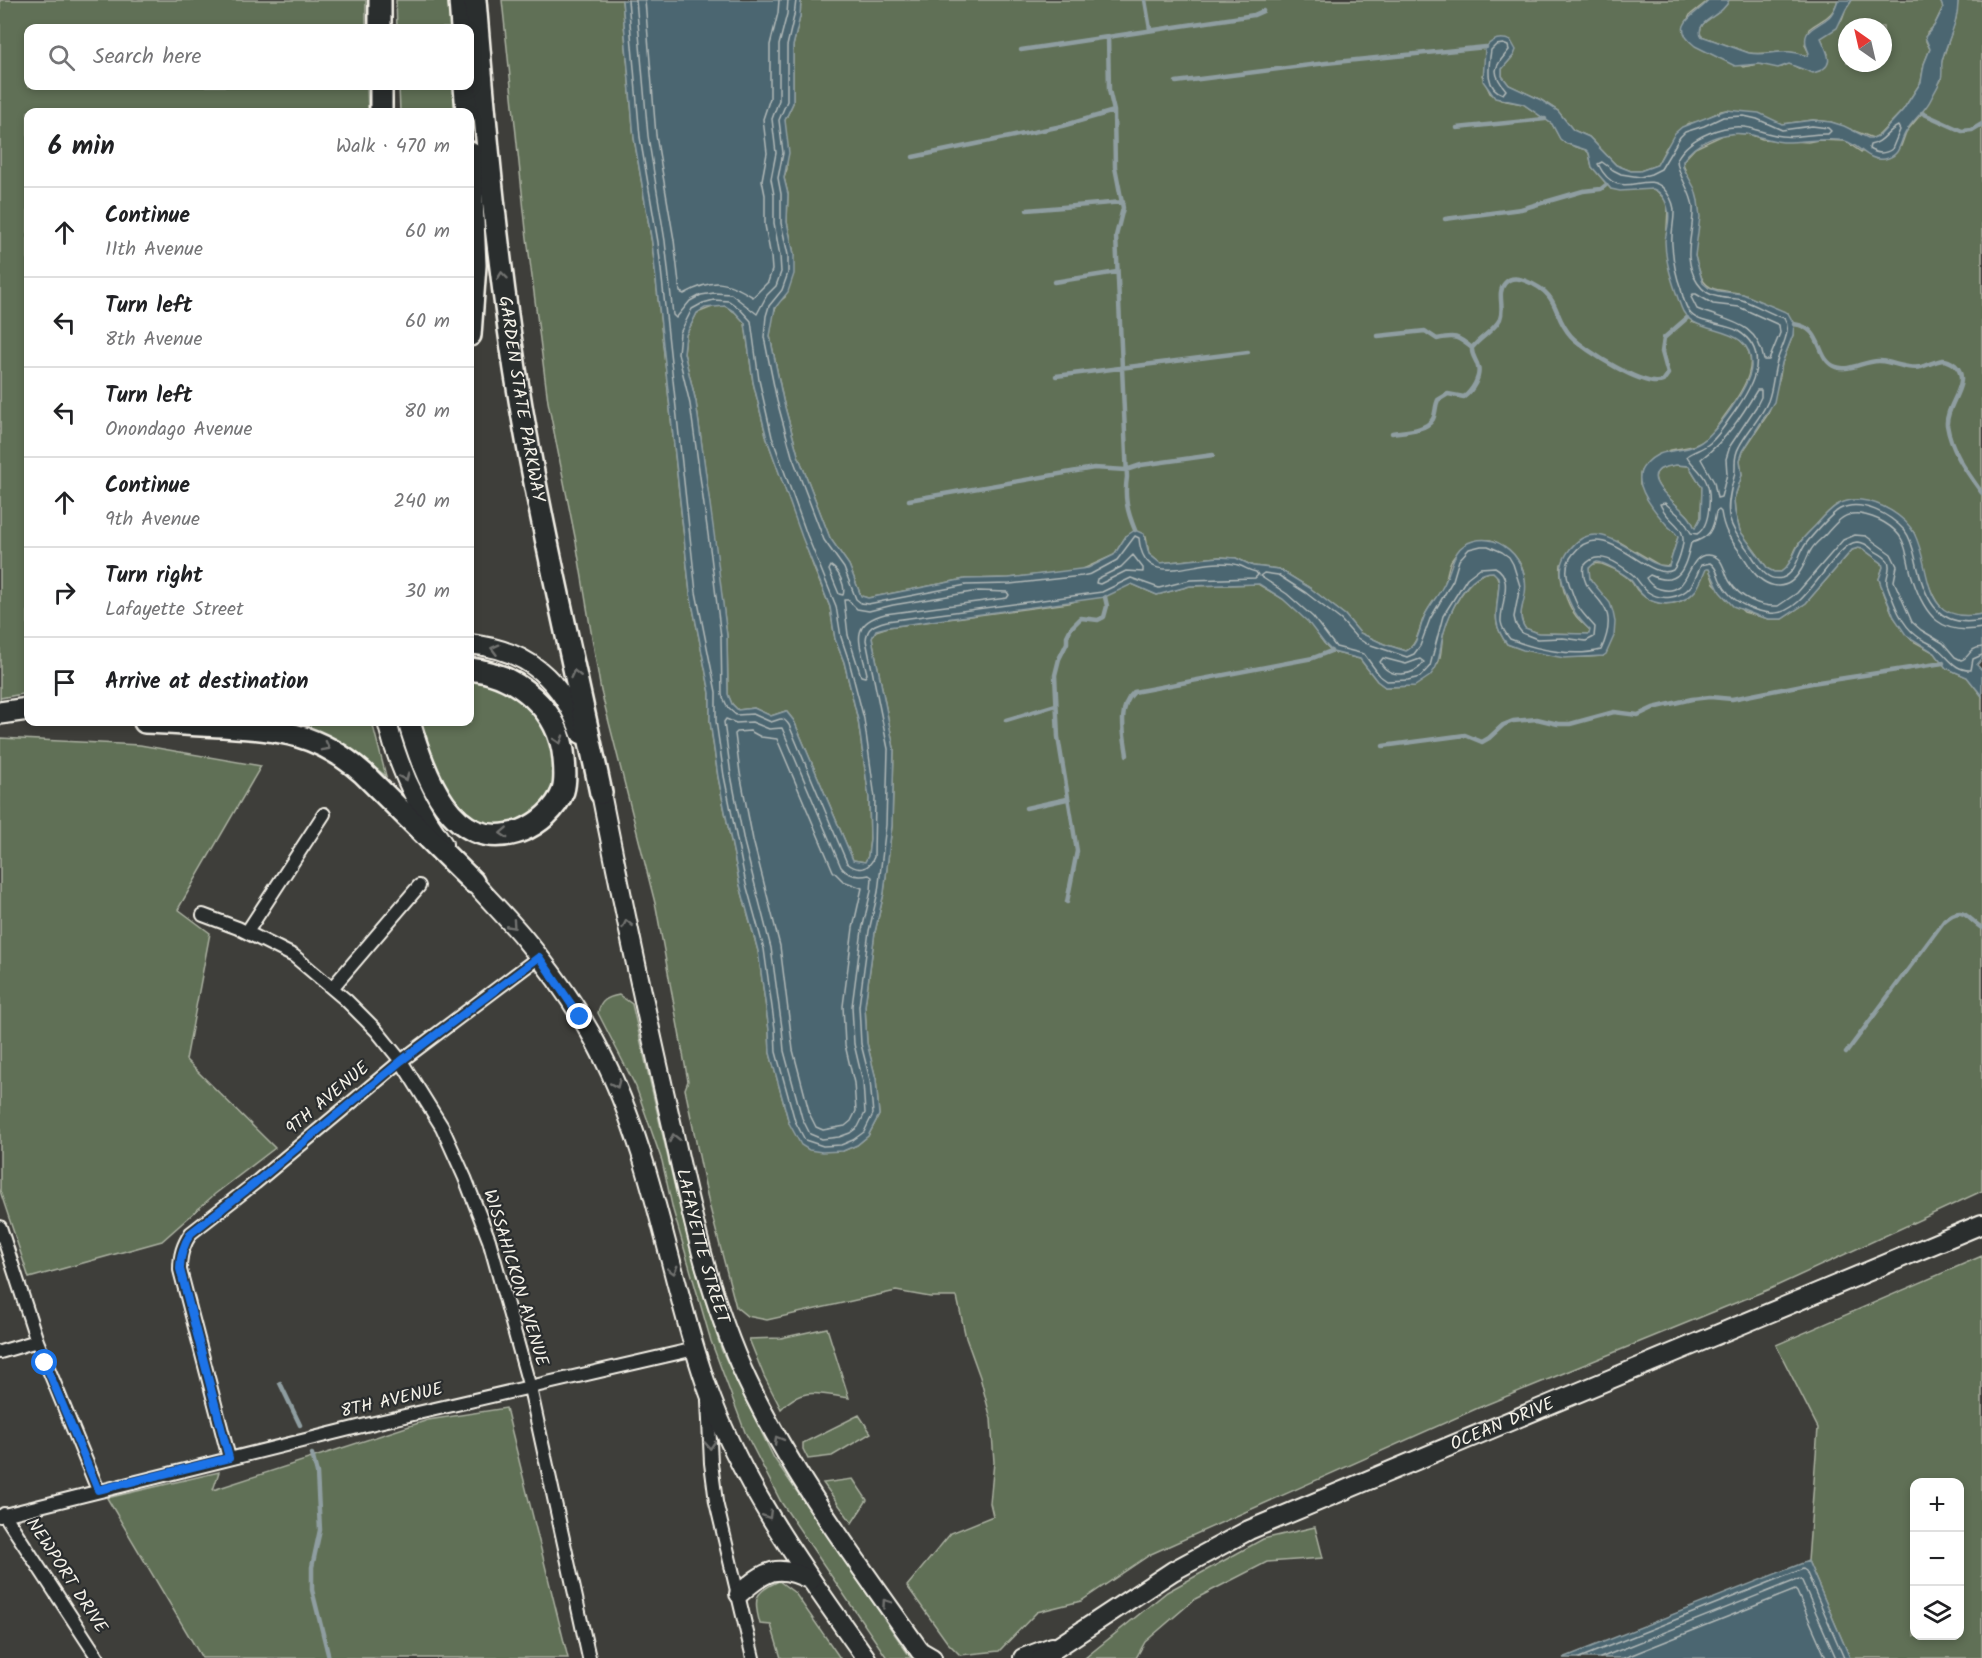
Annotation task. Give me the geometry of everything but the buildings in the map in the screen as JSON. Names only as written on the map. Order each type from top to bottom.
[{"type":"highway","points":[[380,0],[380,24]]},
{"type":"highway","points":[[460,0],[462,24]]},
{"type":"highway","name":"GARDEN STATE PARKWAY","points":[[475,0],[495,217],[516,375],[550,560],[601,793]]},
{"type":"highway","points":[[381,90],[381,108]]},
{"type":"highway","points":[[465,90],[467,108]]},
{"type":"highway","points":[[474,242],[474,278]]},
{"type":"highway","points":[[410,726],[436,792],[449,812],[466,826],[484,832],[507,834],[531,826],[547,814],[562,793],[565,776],[564,755],[552,722],[538,703],[521,687],[499,676],[474,670]]},
{"type":"highway","points":[[0,713],[24,710]]},
{"type":"highway","points":[[0,720],[24,719]]},
{"type":"highway","points":[[204,726],[278,731],[308,738],[325,746],[363,773],[473,882]]},
{"type":"main road","name":"LAFAYETTE STREET","points":[[474,646],[498,649],[520,657],[551,680],[573,712],[601,793],[639,981],[690,1207],[708,1276],[728,1334],[758,1402],[798,1474],[926,1654]]},
{"type":"main road","points":[[388,726],[402,772],[423,814],[473,882]]},
{"type":"main road","name":"LAFAYETTE STREET","points":[[473,882],[539,957],[566,994],[608,1067],[643,1155],[695,1348],[707,1386],[731,1444],[768,1516],[866,1658]]},
{"type":"main road","name":"OCEAN DRIVE","points":[[1041,1658],[1173,1571],[1249,1530],[1982,1224]]},
{"type":"main road","points":[[739,1594],[756,1580],[778,1570],[795,1573],[811,1580]]},
{"type":"main road","points":[[1023,1658],[1065,1642]]},
{"type":"main road","points":[[1051,1658],[1065,1642]]},
{"type":"street","points":[[247,932],[324,814]]},
{"type":"street","points":[[332,988],[419,886]]},
{"type":"street","name":"WISSAHICKON AVENUE","points":[[203,915],[247,932],[294,956],[332,988],[376,1030],[401,1061],[442,1127],[489,1239],[530,1388],[589,1658]]},
{"type":"street","name":"9TH AVENUE","points":[[229,1458],[180,1269],[180,1256],[184,1244],[191,1233],[255,1183],[401,1061],[539,957]]},
{"type":"street","points":[[0,1227],[37,1341],[98,1490]]},
{"type":"street","points":[[0,1352],[37,1341]]},
{"type":"street","name":"8TH AVENUE","points":[[2,1515],[229,1458],[695,1348]]},
{"type":"street","points":[[707,1386],[713,1482],[753,1658]]},
{"type":"street","name":"NEWPORT DRIVE","points":[[2,1515],[98,1658]]},
{"type":"green space","points":[[0,0],[366,0],[366,24],[24,24],[24,90],[367,90],[368,108],[24,108],[24,694],[0,698]]},
{"type":"green space","points":[[396,0],[449,0],[452,24],[397,24]]},
{"type":"green space","points":[[502,0],[622,0],[634,138],[652,243],[690,593],[710,693],[710,721],[718,777],[740,885],[758,951],[770,1053],[789,1123],[843,1151],[857,1145],[868,1136],[879,1115],[876,1079],[867,1043],[865,1006],[875,932],[884,893],[892,826],[894,748],[872,638],[876,631],[888,627],[1069,603],[1132,584],[1157,595],[1190,586],[1258,584],[1283,599],[1309,622],[1333,652],[1360,659],[1377,681],[1385,687],[1414,686],[1438,663],[1442,638],[1460,596],[1475,579],[1484,574],[1493,572],[1499,582],[1497,622],[1498,629],[1507,644],[1554,656],[1603,656],[1593,583],[1589,573],[1593,565],[1601,564],[1623,574],[1645,597],[1668,604],[1676,603],[1690,595],[1697,587],[1706,568],[1709,568],[1714,583],[1744,612],[1769,619],[1782,619],[1806,603],[1852,550],[1858,548],[1863,549],[1882,563],[1879,579],[1885,596],[1894,617],[1913,641],[1935,653],[1946,668],[1967,677],[1982,696],[1982,1191],[1772,1288],[1478,1408],[1151,1554],[1081,1601],[1037,1612],[999,1651],[960,1655],[947,1642],[907,1586],[951,1533],[993,1516],[990,1503],[994,1462],[991,1419],[980,1377],[966,1338],[957,1297],[930,1297],[896,1291],[767,1320],[747,1316],[736,1307],[709,1204],[685,1089],[688,1081],[656,907],[601,691],[576,542],[548,402],[526,230]]},
{"type":"green space","points":[[801,0],[1709,0],[1690,15],[1684,27],[1743,67],[1759,64],[1782,67],[1789,63],[1802,70],[1828,54],[1821,38],[1838,23],[1838,72],[1892,72],[1892,18],[1843,18],[1852,0],[1940,0],[1943,7],[1934,26],[1927,33],[1926,41],[1930,49],[1924,64],[1921,82],[1903,110],[1879,135],[1873,138],[1831,122],[1813,120],[1782,124],[1726,110],[1701,121],[1687,124],[1666,148],[1657,165],[1640,171],[1631,171],[1616,165],[1589,137],[1573,130],[1558,111],[1509,85],[1502,76],[1502,69],[1514,55],[1482,75],[1490,93],[1501,100],[1523,104],[1552,124],[1565,143],[1586,150],[1589,153],[1592,167],[1611,189],[1653,189],[1657,191],[1666,201],[1668,208],[1666,247],[1692,322],[1736,337],[1745,345],[1750,355],[1750,365],[1744,386],[1709,436],[1698,444],[1664,453],[1641,471],[1640,484],[1667,525],[1676,532],[1678,537],[1669,566],[1659,565],[1618,541],[1561,564],[1562,584],[1566,598],[1572,611],[1590,630],[1589,634],[1538,633],[1525,628],[1521,614],[1525,580],[1519,562],[1502,545],[1484,540],[1468,545],[1451,561],[1443,588],[1425,615],[1415,641],[1406,651],[1360,633],[1345,615],[1310,588],[1279,569],[1253,566],[1236,558],[1219,557],[1160,563],[1149,554],[1146,537],[1126,536],[1114,555],[1081,570],[1009,578],[965,579],[868,598],[861,596],[849,565],[830,538],[798,455],[783,400],[770,336],[772,316],[779,302],[785,297],[794,254],[787,222],[788,194],[784,178],[787,169],[785,120],[793,103],[793,46],[800,17]]},
{"type":"green space","points":[[1729,0],[1838,0],[1830,15],[1809,29],[1805,45],[1809,53],[1807,56],[1792,52],[1749,53],[1701,36],[1702,25],[1721,10]]},
{"type":"green space","points":[[1958,0],[1982,0],[1982,614],[1963,617],[1949,614],[1939,605],[1925,575],[1914,533],[1900,517],[1882,506],[1844,502],[1834,507],[1802,539],[1789,563],[1781,572],[1768,569],[1740,531],[1734,499],[1742,475],[1740,460],[1743,451],[1768,414],[1782,363],[1793,335],[1788,313],[1745,295],[1712,288],[1703,280],[1695,257],[1699,217],[1697,198],[1683,161],[1695,148],[1723,135],[1734,133],[1749,134],[1762,139],[1808,142],[1845,141],[1861,152],[1901,146],[1906,132],[1921,114],[1941,80],[1941,64],[1956,18]]},
{"type":"green space","points":[[399,90],[456,90],[457,108],[400,108]]},
{"type":"green space","points":[[715,306],[725,306],[735,312],[745,323],[753,382],[767,439],[830,607],[835,639],[844,662],[858,720],[869,798],[870,839],[865,862],[853,860],[794,721],[786,711],[771,716],[754,708],[738,710],[728,695],[727,636],[696,402],[684,353],[686,335],[697,313]]},
{"type":"green space","points":[[1676,465],[1689,466],[1702,487],[1701,517],[1695,529],[1689,517],[1656,482],[1655,476],[1659,470]]},
{"type":"green space","points":[[474,679],[483,680],[522,700],[542,720],[555,759],[556,784],[547,802],[526,818],[505,825],[484,824],[473,820],[455,806],[443,788],[420,726],[474,726]]},
{"type":"green space","points":[[294,726],[373,726],[386,776],[340,741]]},
{"type":"green space","points":[[0,738],[140,745],[261,766],[178,909],[210,933],[186,1060],[275,1148],[215,1194],[162,1241],[29,1278],[0,1191]]},
{"type":"green space","points":[[619,995],[632,1004],[675,1188],[701,1288],[722,1351],[774,1458],[911,1658],[887,1658],[781,1502],[745,1432],[711,1341],[673,1210],[662,1161],[636,1087],[598,1013],[600,1005],[605,1000]]},
{"type":"green space","points":[[1982,1256],[1982,1658],[1850,1658],[1808,1561],[1818,1428],[1776,1345]]},
{"type":"green space","points":[[827,1328],[849,1398],[804,1394],[781,1409],[749,1339],[781,1338]]},
{"type":"green space","points":[[506,1408],[568,1658],[202,1658],[107,1498],[219,1472],[213,1490],[428,1420]]},
{"type":"green space","points":[[859,1415],[871,1433],[832,1456],[808,1459],[803,1443]]},
{"type":"green space","points":[[853,1479],[867,1500],[852,1523],[823,1483]]},
{"type":"green space","points":[[1315,1527],[1323,1558],[1267,1562],[1195,1599],[1145,1642],[1136,1658],[1085,1658],[1167,1592],[1263,1539]]},
{"type":"green space","points":[[779,1581],[795,1593],[840,1658],[781,1658],[771,1625],[760,1624],[756,1608],[760,1593]]},
{"type":"water","points":[[622,0],[801,0],[800,17],[793,46],[793,103],[785,120],[789,153],[784,178],[788,194],[787,222],[794,254],[794,274],[788,292],[775,308],[770,336],[783,400],[798,455],[830,538],[849,565],[861,596],[868,598],[965,579],[1009,578],[1088,568],[1114,555],[1126,536],[1135,530],[1144,534],[1149,554],[1160,563],[1219,557],[1236,558],[1253,566],[1279,569],[1310,588],[1345,615],[1360,633],[1406,651],[1414,645],[1425,615],[1446,581],[1460,548],[1473,541],[1485,540],[1497,542],[1509,550],[1518,560],[1524,573],[1526,587],[1521,615],[1525,628],[1538,633],[1589,634],[1590,630],[1571,606],[1562,583],[1561,568],[1564,558],[1582,538],[1595,535],[1608,537],[1659,565],[1669,566],[1678,537],[1645,496],[1640,483],[1641,472],[1651,459],[1664,452],[1698,444],[1722,421],[1745,386],[1751,367],[1749,352],[1742,342],[1733,336],[1697,324],[1687,317],[1681,307],[1670,275],[1665,241],[1669,214],[1661,195],[1653,189],[1620,191],[1611,189],[1592,167],[1589,153],[1586,150],[1565,143],[1560,139],[1552,124],[1523,104],[1495,98],[1483,81],[1485,48],[1496,39],[1511,41],[1516,50],[1502,69],[1502,76],[1509,85],[1558,111],[1573,130],[1589,137],[1616,165],[1631,171],[1640,171],[1657,165],[1675,133],[1682,127],[1726,110],[1759,113],[1782,124],[1813,120],[1831,122],[1868,138],[1880,135],[1903,110],[1921,82],[1924,64],[1930,49],[1925,37],[1934,26],[1943,8],[1940,0],[1958,0],[1955,23],[1942,61],[1940,81],[1928,104],[1909,128],[1894,155],[1885,159],[1874,158],[1850,143],[1831,139],[1781,142],[1737,133],[1702,143],[1688,154],[1683,161],[1683,167],[1695,189],[1698,201],[1700,217],[1695,256],[1703,283],[1718,291],[1743,294],[1788,313],[1794,324],[1793,335],[1782,363],[1774,402],[1743,451],[1740,460],[1742,475],[1734,499],[1740,531],[1768,569],[1781,572],[1789,564],[1804,538],[1830,510],[1841,503],[1853,500],[1868,501],[1898,516],[1914,533],[1927,578],[1938,603],[1947,612],[1962,615],[1982,614],[1982,659],[1977,665],[1982,670],[1982,696],[1967,677],[1946,668],[1935,653],[1906,635],[1894,617],[1879,579],[1882,563],[1863,549],[1858,548],[1852,550],[1806,603],[1782,619],[1769,619],[1733,606],[1720,592],[1709,569],[1706,569],[1691,595],[1679,602],[1665,604],[1645,597],[1630,579],[1609,566],[1596,562],[1589,568],[1590,579],[1610,603],[1615,622],[1614,636],[1603,656],[1564,658],[1523,650],[1507,644],[1498,629],[1497,622],[1498,577],[1493,572],[1484,574],[1475,578],[1461,594],[1447,623],[1435,669],[1430,676],[1415,686],[1385,687],[1377,681],[1360,659],[1333,652],[1308,622],[1283,599],[1259,584],[1190,586],[1157,595],[1132,584],[1105,597],[876,630],[872,638],[894,748],[892,826],[884,893],[875,932],[865,1006],[867,1043],[876,1079],[879,1115],[868,1136],[857,1145],[843,1151],[809,1150],[801,1145],[789,1123],[770,1053],[758,951],[740,885],[718,777],[710,721],[710,693],[690,593],[652,243],[634,138]],"holes":[[[725,306],[735,312],[745,323],[753,382],[767,439],[830,607],[835,639],[844,662],[858,720],[869,798],[870,839],[865,862],[853,860],[794,721],[786,711],[771,716],[754,708],[738,710],[732,704],[728,694],[727,636],[717,555],[696,402],[684,353],[686,335],[697,313],[705,308]],[[1676,465],[1689,466],[1702,487],[1701,517],[1695,528],[1689,517],[1656,482],[1655,476],[1659,470]]]},
{"type":"water","points":[[1709,0],[1729,0],[1726,6],[1702,26],[1701,36],[1749,53],[1791,52],[1807,56],[1809,53],[1806,45],[1807,34],[1829,17],[1838,0],[1852,0],[1842,18],[1838,18],[1837,28],[1821,38],[1828,55],[1828,64],[1813,73],[1789,64],[1778,68],[1759,64],[1735,66],[1695,46],[1684,32],[1687,20]]},
{"type":"water","points":[[1808,1561],[1850,1658],[1563,1658]]},
{"type":"waterway","points":[[1145,0],[1150,29]]},
{"type":"waterway","points":[[1021,50],[1254,15],[1263,11]]},
{"type":"waterway","points":[[1108,36],[1109,90],[1114,111],[1115,167],[1123,208],[1116,236],[1127,477],[1126,498],[1135,530]]},
{"type":"waterway","points":[[1176,82],[1326,63],[1486,47]]},
{"type":"waterway","points":[[913,157],[1062,126],[1114,111]]},
{"type":"waterway","points":[[1922,113],[1962,131],[1972,130],[1982,124]]},
{"type":"waterway","points":[[1457,128],[1545,119]]},
{"type":"waterway","points":[[1445,219],[1521,209],[1583,191],[1601,189],[1606,185]]},
{"type":"waterway","points":[[1027,210],[1123,202]]},
{"type":"waterway","points":[[1054,282],[1117,272]]},
{"type":"waterway","points":[[1472,348],[1500,319],[1502,287],[1512,278],[1526,281],[1545,292],[1551,299],[1565,328],[1588,350],[1629,374],[1654,382],[1663,381],[1668,374],[1662,352],[1664,338],[1687,318]]},
{"type":"waterway","points":[[1794,324],[1811,331],[1825,358],[1836,367],[1847,368],[1880,361],[1921,367],[1943,360],[1955,365],[1960,372],[1961,379],[1948,417],[1949,435],[1965,469],[1982,493]]},
{"type":"waterway","points":[[1378,336],[1425,331],[1437,339],[1456,338],[1472,348],[1479,371],[1475,384],[1464,397],[1448,394],[1438,400],[1434,417],[1430,423],[1415,430],[1392,433]]},
{"type":"waterway","points":[[1056,376],[1248,352]]},
{"type":"waterway","points":[[909,500],[1094,468],[1126,470],[1141,465],[1213,455]]},
{"type":"waterway","points":[[1067,902],[1077,851],[1058,737],[1055,675],[1071,628],[1081,618],[1098,620],[1104,617],[1107,606],[1105,597]]},
{"type":"waterway","points":[[1127,755],[1123,722],[1125,706],[1134,692],[1313,658],[1331,651]]},
{"type":"waterway","points":[[1383,746],[1465,735],[1482,742],[1503,725],[1513,721],[1537,719],[1570,724],[1614,712],[1638,715],[1653,708],[1692,699],[1710,697],[1732,699],[1812,683],[1943,663]]},
{"type":"waterway","points":[[1006,720],[1056,705]]},
{"type":"waterway","points":[[1026,808],[1067,799]]},
{"type":"waterway","points":[[1846,1053],[1944,921],[1961,913],[1982,928]]},
{"type":"waterway","points":[[280,1383],[300,1425]]},
{"type":"waterway","points":[[312,1454],[317,1473],[320,1530],[312,1567],[312,1590],[329,1658]]},
{"type":"route","points":[[45,1363],[98,1490],[229,1458],[180,1269],[180,1256],[191,1233],[255,1183],[401,1061],[539,957],[580,1017]]}]
